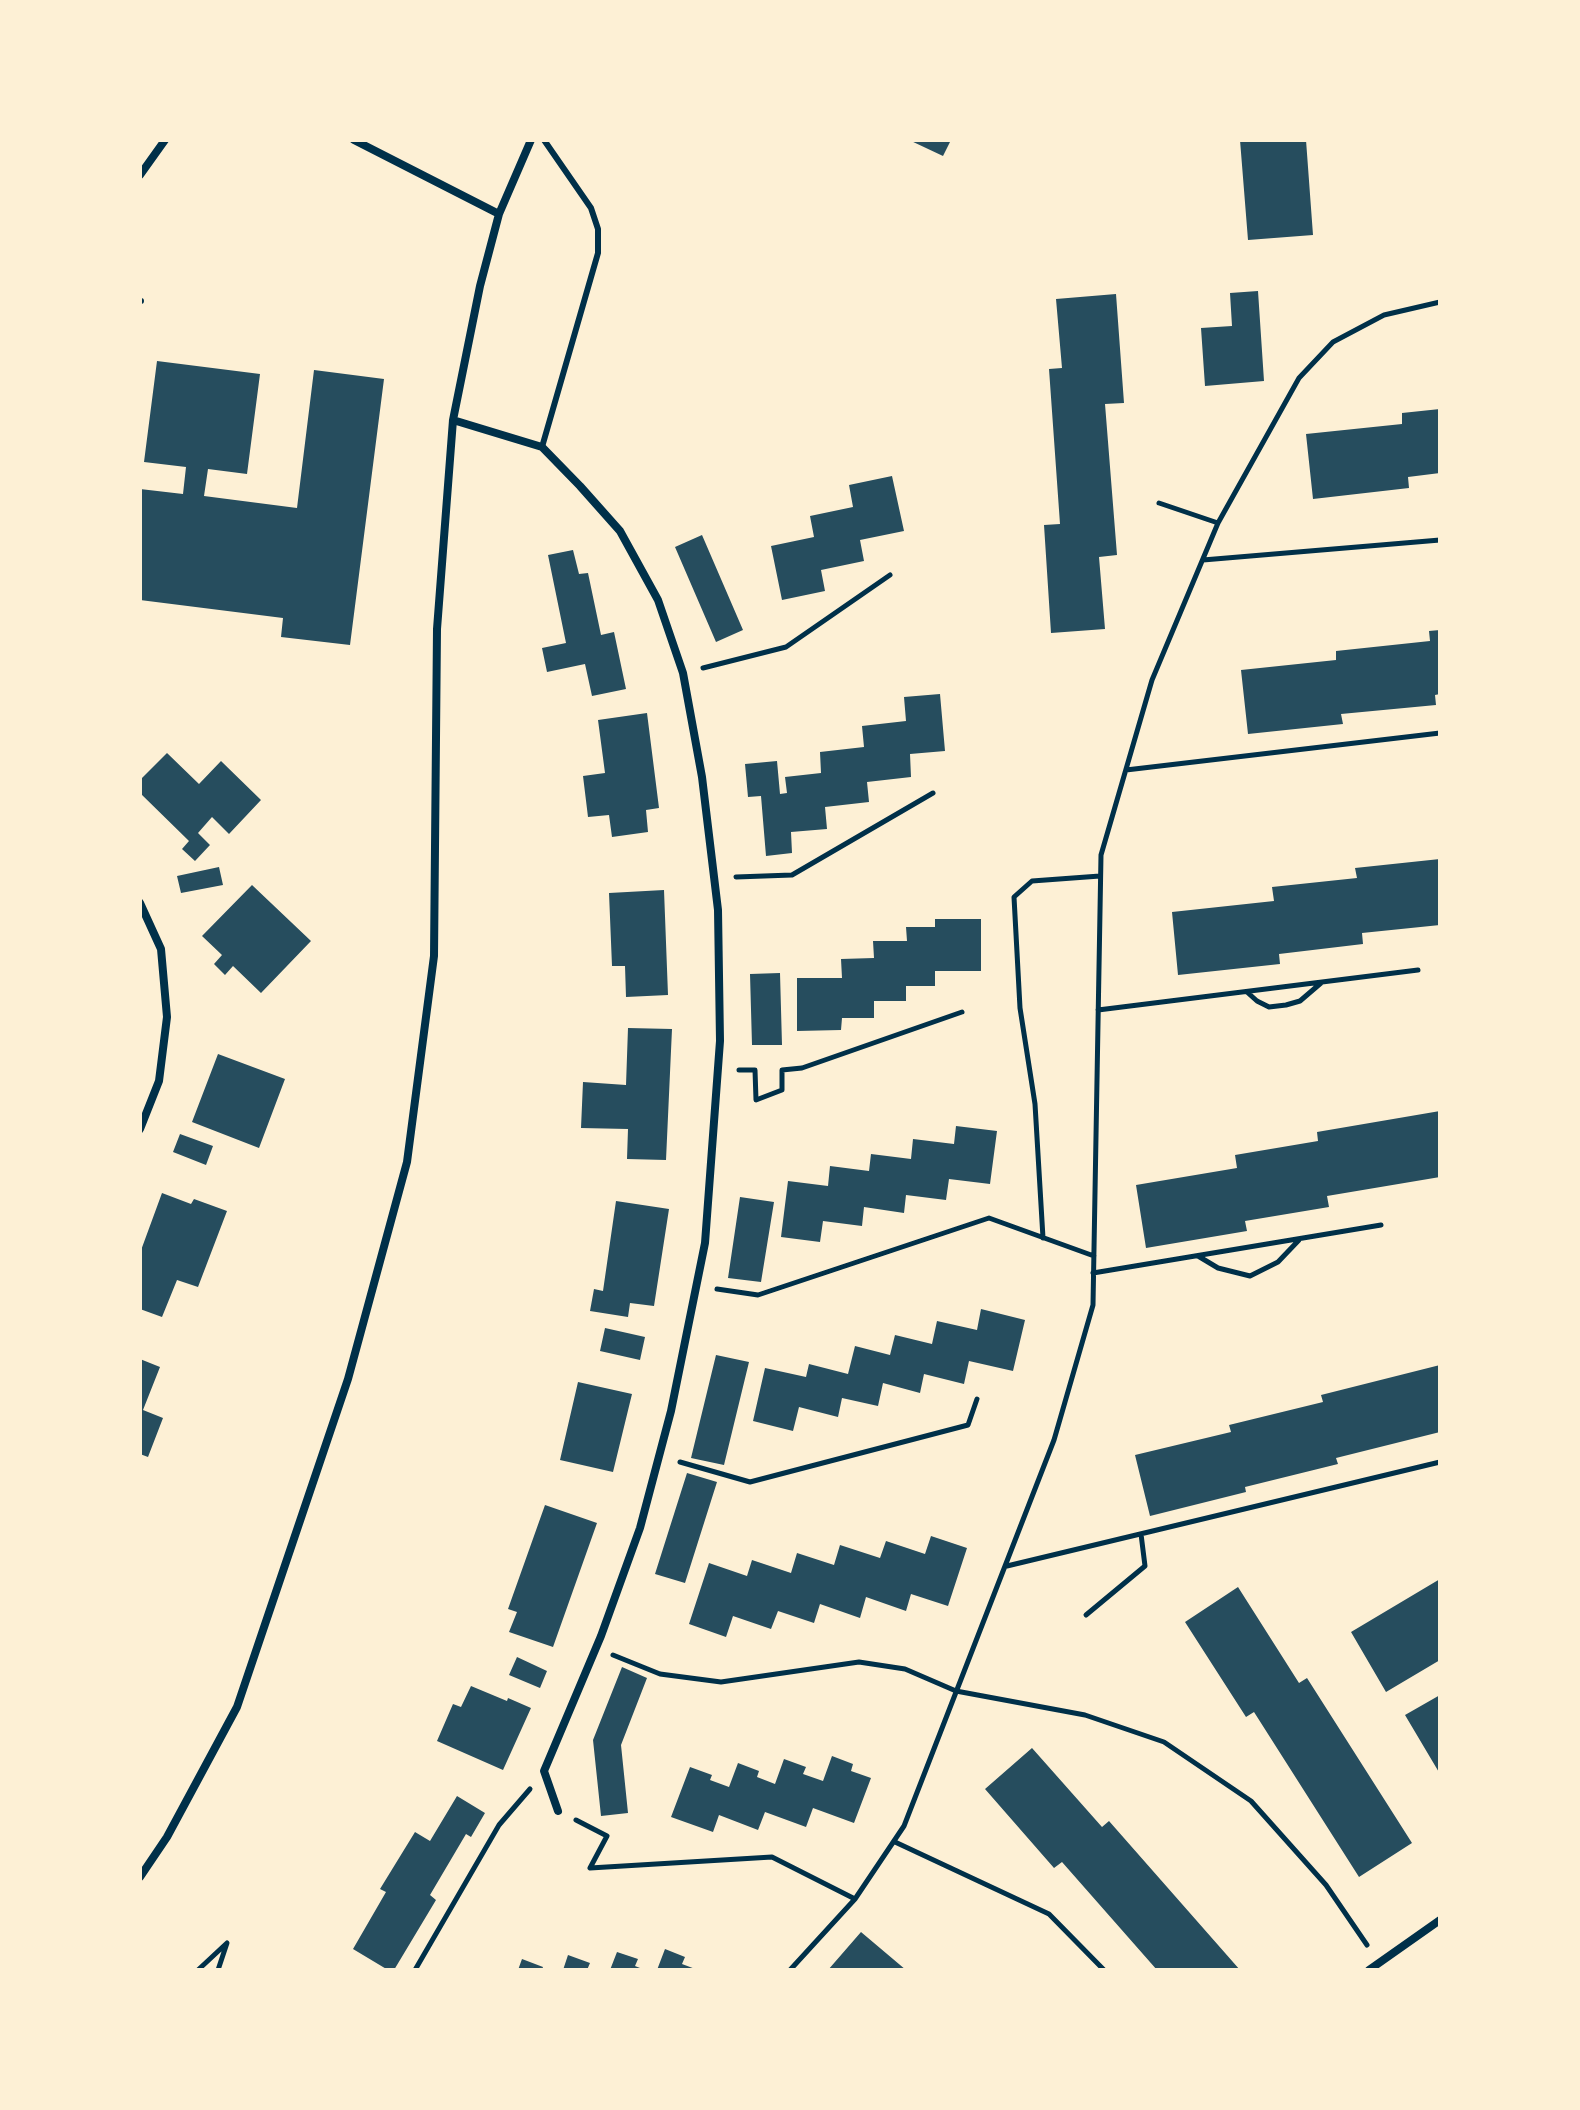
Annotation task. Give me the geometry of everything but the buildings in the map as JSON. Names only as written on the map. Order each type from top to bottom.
[{"type":"street","points":[[140,175],[165,140]]},
{"type":"street","points":[[354,140],[499,214]]},
{"type":"street","points":[[140,1877],[167,1837],[237,1707],[348,1379],[407,1162],[434,956],[437,629],[453,420],[480,286],[499,214],[531,140]]},
{"type":"street","points":[[453,420],[542,447],[620,531],[658,600],[683,673],[702,777],[718,910],[720,1027],[705,1243],[671,1411],[640,1528],[601,1636],[544,1771],[558,1811]]},
{"type":"street","points":[[140,903],[161,949],[167,1017],[159,1081],[140,1129]]},
{"type":"street","points":[[1369,1970],[1440,1920]]},
{"type":"lane","points":[[542,447],[598,253],[598,229],[591,208],[544,140]]},
{"type":"path","points":[[790,1970],[855,1899],[904,1826],[1059,1425],[1093,1305],[1101,855],[1152,680],[1218,523],[1299,378],[1333,342],[1384,315],[1440,302]]},
{"type":"path","points":[[1159,503],[1218,523]]},
{"type":"path","points":[[1203,560],[1440,540]]},
{"type":"path","points":[[716,665],[786,647],[890,575]]},
{"type":"path","points":[[1126,770],[1440,733]]},
{"type":"path","points":[[745,877],[792,875],[933,793]]},
{"type":"path","points":[[1043,1238],[1035,1104],[1020,1008],[1014,897],[1032,881],[1100,876]]},
{"type":"path","points":[[1098,1010],[1418,970]]},
{"type":"path","points":[[1247,991],[1269,1007],[1286,1005],[1300,1001],[1322,982]]},
{"type":"path","points":[[755,1070],[756,1100],[782,1090],[782,1070],[802,1068],[962,1012]]},
{"type":"path","points":[[718,1289],[758,1295],[989,1218],[1094,1256]]},
{"type":"path","points":[[1093,1273],[1381,1225]]},
{"type":"path","points":[[1197,1256],[1218,1268],[1250,1276],[1278,1262],[1301,1239]]},
{"type":"path","points":[[680,1462],[750,1482],[968,1425],[977,1399]]},
{"type":"path","points":[[1007,1566],[1440,1462]]},
{"type":"path","points":[[1086,1615],[1145,1566],[1141,1534]]},
{"type":"path","points":[[623,1659],[660,1674],[721,1682],[859,1662],[905,1669],[956,1691],[1085,1715],[1164,1742],[1251,1801],[1326,1885],[1359,1931]]},
{"type":"path","points":[[415,1970],[499,1825],[544,1771]]},
{"type":"path","points":[[558,1811],[607,1836],[590,1868],[772,1857],[855,1899]]},
{"type":"path","points":[[895,1842],[1049,1914],[1104,1970]]},
{"type":"path","points":[[198,1970],[227,1943],[218,1970]]}]
